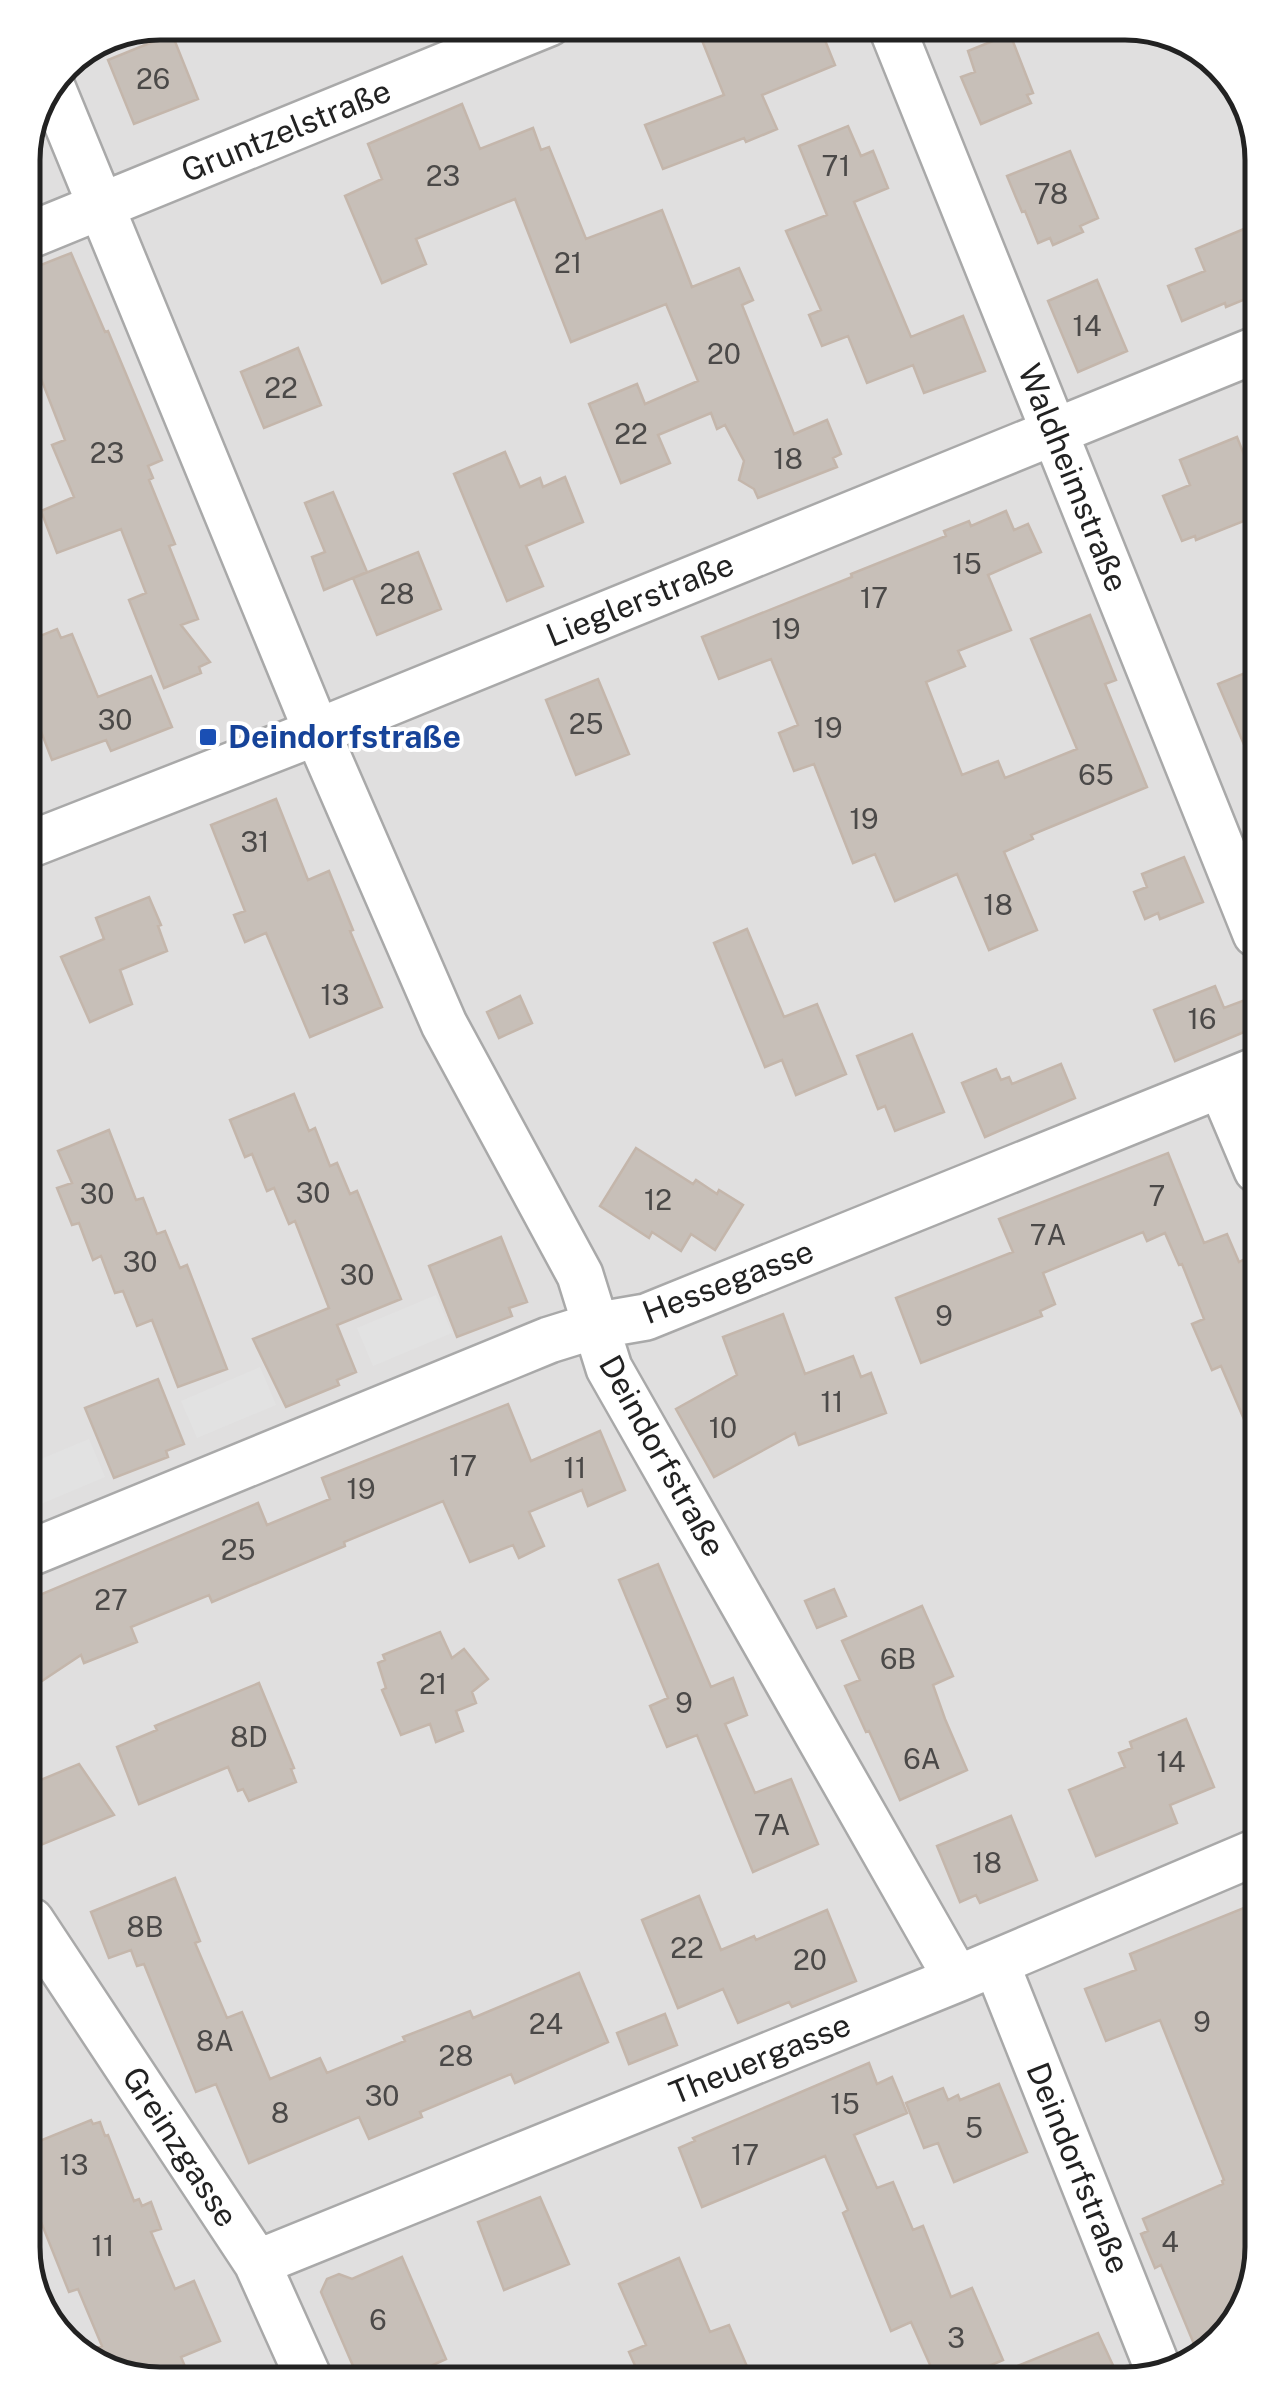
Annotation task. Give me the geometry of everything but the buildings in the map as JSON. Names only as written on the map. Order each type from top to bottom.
[{"type":"street","name":"Gruntzelstraße","points":[[40,231],[508,40]]},
{"type":"street","name":"Waldheimstraße","points":[[897,40],[1245,907]]},
{"type":"street","name":"Deindorfstraße","points":[[57,99],[316,732],[444,1024],[580,1275],[609,1368],[977,1971],[1155,2363]]},
{"type":"street","name":"Lieglerstraße","points":[[40,840],[1245,355]]},
{"type":"street","name":"Hessegasse","points":[[40,1549],[549,1340],[594,1326],[646,1318],[1239,1077]]},
{"type":"street","points":[[1239,1077],[1245,1108]]},
{"type":"street","name":"Theuergasse","points":[[257,2263],[977,1971],[1245,1856]]},
{"type":"street","name":"Greinzgasse","points":[[40,1933],[257,2263],[304,2367]]},
{"type":"shaded area","points":[[1132,40],[1163,46],[1191,60],[1220,87],[1236,114],[1245,160],[1245,2246],[1241,2278],[1225,2313],[1204,2337],[1171,2358],[1124,2367],[153,2367],[114,2358],[87,2342],[65,2320],[49,2293],[40,2246],[40,153],[52,107],[65,87],[94,60],[137,42]]},
{"type":"shaded area","points":[[436,1295],[452,1333],[373,1366],[357,1328]]},
{"type":"shaded area","points":[[260,1367],[276,1405],[197,1438],[181,1401]]},
{"type":"shaded area","points":[[89,1439],[105,1477],[40,1504],[40,1459]]},
{"type":"place","name":"Deindorfstraße","points":[[208,737]]}]
